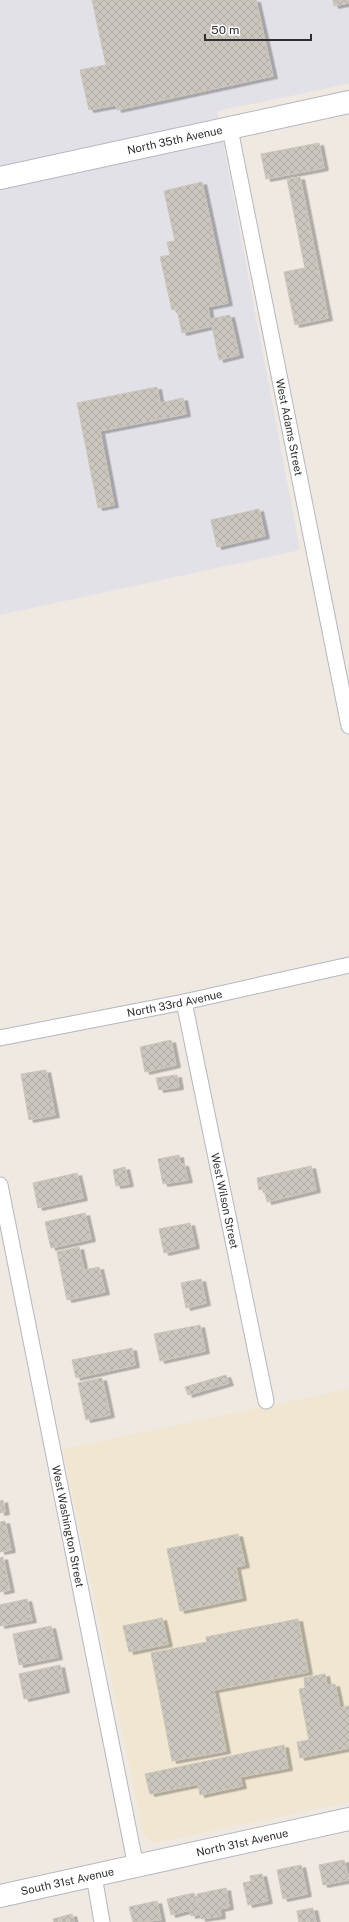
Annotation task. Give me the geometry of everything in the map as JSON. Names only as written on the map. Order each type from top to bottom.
[{"type":"street","name":"North 35th Avenue","points":[[0,178],[349,102]]},
{"type":"street","name":"West Adams Street","points":[[230,128],[349,726]]},
{"type":"street","name":"North 33rd Avenue","points":[[0,1038],[184,1002],[349,965]]},
{"type":"street","name":"West Wilson Street","points":[[184,1002],[266,1401]]},
{"type":"street","name":"West Washington Street","points":[[0,1185],[136,1867]]},
{"type":"street","name":"North 31st Avenue","points":[[136,1867],[349,1818]]},
{"type":"street","name":"South 31st Avenue","points":[[0,1896],[136,1867]]},
{"type":"street","points":[[94,1876],[102,1922]]},
{"type":"shaded area","points":[[0,0],[349,0],[349,84],[217,111],[300,550],[0,615]]},
{"type":"shaded area","points":[[349,1389],[349,1802],[154,1843],[144,1835],[63,1449]]},
{"type":"building","points":[[92,0],[256,0],[273,76],[117,110],[116,105],[89,110],[80,70],[106,65]]},
{"type":"building","points":[[333,0],[349,0],[349,3],[334,6]]},
{"type":"building","points":[[319,143],[324,168],[266,179],[261,154]]},
{"type":"building","points":[[300,177],[328,318],[295,325],[284,272],[305,268],[287,179]]},
{"type":"building","points":[[202,182],[228,303],[208,307],[210,319],[230,315],[239,355],[219,360],[212,326],[182,333],[177,309],[172,310],[160,257],[170,255],[167,242],[175,241],[164,191]]},
{"type":"building","points":[[157,387],[160,403],[183,398],[186,414],[100,431],[114,505],[98,508],[77,403]]},
{"type":"building","points":[[259,509],[265,536],[217,547],[211,520]]},
{"type":"building","points":[[171,1040],[176,1065],[145,1072],[140,1047]]},
{"type":"building","points":[[46,1070],[55,1115],[29,1120],[21,1074]]},
{"type":"building","points":[[177,1075],[179,1087],[159,1090],[156,1078]]},
{"type":"building","points":[[179,1155],[180,1164],[184,1164],[188,1180],[163,1184],[158,1159]]},
{"type":"building","points":[[311,1166],[316,1190],[267,1202],[264,1189],[259,1190],[257,1178]]},
{"type":"building","points":[[125,1167],[129,1184],[116,1186],[113,1170]]},
{"type":"building","points":[[77,1173],[83,1198],[38,1208],[33,1183]]},
{"type":"building","points":[[85,1213],[91,1239],[51,1248],[45,1222]]},
{"type":"building","points":[[190,1223],[195,1246],[164,1253],[159,1229]]},
{"type":"building","points":[[79,1247],[84,1270],[99,1267],[105,1292],[67,1300],[57,1252]]},
{"type":"building","points":[[201,1279],[206,1303],[186,1308],[181,1283]]},
{"type":"building","points":[[200,1325],[205,1351],[160,1361],[154,1334]]},
{"type":"building","points":[[132,1348],[135,1365],[76,1378],[72,1360]]},
{"type":"building","points":[[226,1375],[229,1383],[188,1395],[185,1387]]},
{"type":"building","points":[[102,1378],[110,1415],[86,1420],[78,1383]]},
{"type":"building","points":[[3,1500],[5,1512],[0,1513],[0,1501]]},
{"type":"building","points":[[5,1521],[11,1550],[0,1552],[0,1522]]},
{"type":"building","points":[[238,1534],[245,1565],[236,1567],[242,1598],[180,1611],[167,1549]]},
{"type":"building","points":[[3,1557],[10,1590],[0,1592],[0,1558]]},
{"type":"building","points":[[27,1599],[32,1620],[0,1626],[0,1605]]},
{"type":"building","points":[[162,1618],[168,1644],[129,1652],[123,1626]]},
{"type":"building","points":[[298,1619],[308,1672],[214,1690],[226,1751],[172,1761],[151,1653],[207,1642],[206,1637]]},
{"type":"building","points":[[51,1626],[58,1657],[19,1665],[13,1634]]},
{"type":"building","points":[[60,1665],[65,1690],[24,1699],[19,1674]]},
{"type":"building","points":[[325,1674],[327,1685],[335,1684],[340,1708],[349,1706],[349,1748],[300,1758],[297,1742],[309,1740],[299,1689],[305,1688],[304,1678]]},
{"type":"building","points":[[284,1745],[288,1768],[240,1777],[242,1786],[200,1795],[198,1784],[150,1794],[145,1774]]},
{"type":"building","points":[[344,1860],[349,1880],[323,1885],[319,1865]]},
{"type":"building","points":[[301,1865],[307,1894],[283,1899],[277,1870]]},
{"type":"building","points":[[262,1874],[268,1901],[248,1905],[243,1883],[251,1881],[250,1876]]},
{"type":"building","points":[[226,1888],[229,1907],[220,1909],[221,1916],[201,1919],[197,1894]]},
{"type":"building","points":[[194,1893],[200,1914],[191,1916],[190,1910],[171,1915],[167,1899]]},
{"type":"building","points":[[157,1901],[161,1920],[133,1922],[129,1907]]},
{"type":"building","points":[[313,1908],[316,1922],[299,1922],[297,1911]]},
{"type":"building","points":[[72,1914],[74,1922],[54,1922],[53,1919]]}]
